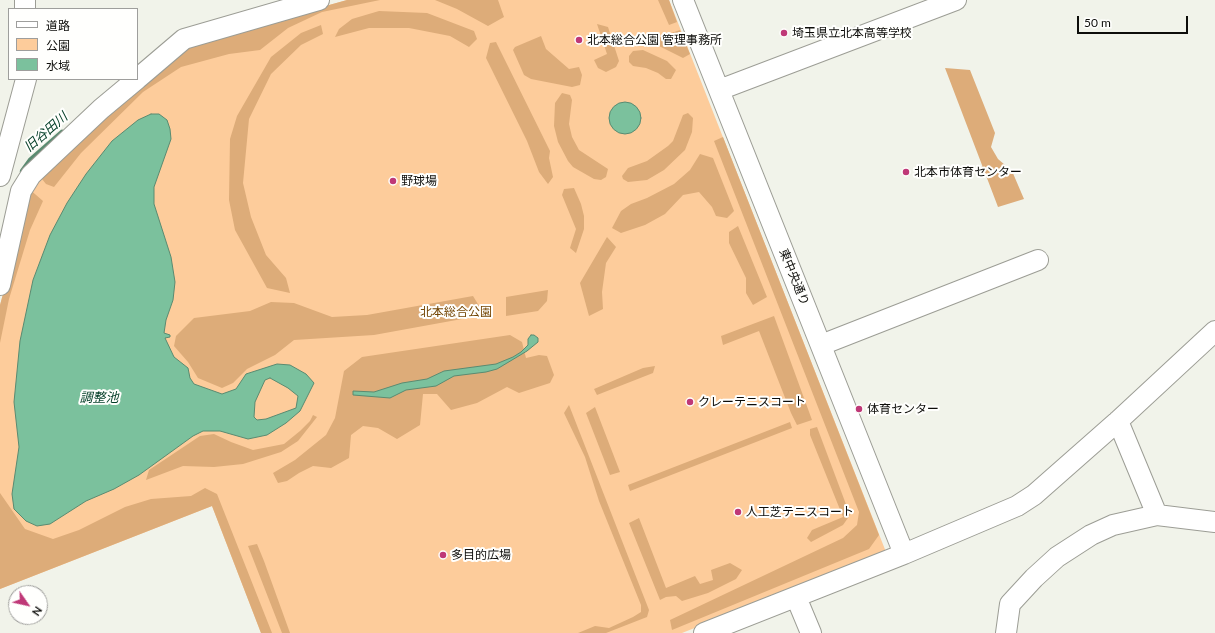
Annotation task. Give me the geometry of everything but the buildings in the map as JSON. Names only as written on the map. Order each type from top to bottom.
[{"type":"street","points":[[138,78],[184,39],[319,0]]},
{"type":"street","name":"東中央通り","points":[[684,0],[904,554]]},
{"type":"street","points":[[719,90],[956,0]]},
{"type":"street","points":[[0,284],[21,191],[16,169],[26,80]]},
{"type":"street","points":[[16,169],[101,109],[136,80]]},
{"type":"street","points":[[821,345],[1038,260]]},
{"type":"street","points":[[704,633],[904,554],[1017,506],[1034,495],[1118,421],[1215,331]]},
{"type":"street","points":[[1118,421],[1157,515]]},
{"type":"street","points":[[1006,633],[1010,604],[1034,578],[1057,557],[1091,535],[1114,525],[1157,515],[1215,522]]},
{"type":"street","points":[[796,597],[811,633]]},
{"type":"green space","name":"北本総合公園","points":[[347,0],[669,0],[886,552],[682,633],[261,633],[212,506],[0,589],[0,305],[15,250],[28,188],[186,45]]},
{"type":"green space","points":[[347,0],[380,0],[322,12],[288,28],[260,50],[229,54],[181,67],[143,92],[81,153],[54,187],[46,184],[38,174],[186,45]]},
{"type":"green space","points":[[435,0],[498,0],[504,17],[488,26],[457,9]]},
{"type":"green space","points":[[658,0],[669,0],[677,22],[669,25]]},
{"type":"green space","points":[[379,11],[427,13],[474,31],[477,39],[469,47],[450,36],[409,28],[369,28],[335,37],[339,29],[352,19]]},
{"type":"green space","points":[[597,24],[608,27],[619,61],[616,67],[606,72],[598,68],[594,60],[607,54]]},
{"type":"green space","points":[[321,25],[323,34],[301,45],[271,74],[249,119],[243,183],[251,217],[266,255],[286,278],[290,293],[267,288],[235,230],[229,200],[230,139],[237,116],[271,57],[301,33]]},
{"type":"green space","points":[[680,30],[690,54],[683,58],[649,41]]},
{"type":"green space","points":[[541,36],[546,49],[569,69],[579,67],[582,75],[580,85],[572,87],[531,79],[524,75],[513,50],[515,47]]},
{"type":"green space","points":[[496,42],[550,151],[549,158],[553,177],[548,184],[539,172],[527,141],[486,58],[490,43]]},
{"type":"green space","points":[[643,50],[667,61],[676,70],[671,79],[666,79],[658,73],[646,68],[633,66],[629,62],[629,56],[633,51]]},
{"type":"green space","points":[[945,68],[970,70],[995,133],[991,147],[998,159],[1012,171],[1024,199],[998,207]]},
{"type":"green space","points":[[562,93],[570,95],[572,100],[569,124],[572,137],[579,150],[608,169],[606,177],[601,180],[594,179],[573,167],[568,161],[558,142],[554,126],[555,103]]},
{"type":"green space","points":[[688,113],[693,118],[692,132],[685,150],[664,170],[647,180],[628,182],[623,179],[622,176],[628,168],[647,161],[673,141],[683,115]]},
{"type":"green space","points":[[723,137],[879,535],[869,549],[672,630],[670,620],[843,538],[857,525],[859,512],[714,141]]},
{"type":"green space","points":[[700,154],[713,158],[734,211],[727,218],[716,216],[712,207],[699,192],[683,195],[665,214],[645,225],[621,233],[612,228],[621,211],[631,204],[647,198],[674,184],[690,170]]},
{"type":"green space","points":[[28,188],[43,201],[30,230],[9,299],[0,343],[0,305],[15,250]]},
{"type":"green space","points":[[574,188],[581,204],[584,216],[584,229],[576,253],[570,248],[576,229],[562,195],[564,189]]},
{"type":"green space","points":[[738,226],[767,297],[753,305],[746,293],[746,278],[729,243],[729,232]]},
{"type":"green space","points":[[607,237],[616,247],[606,263],[602,292],[603,309],[589,316],[580,283]]},
{"type":"green space","points":[[548,290],[547,301],[538,311],[506,316],[506,297]]},
{"type":"green space","points":[[473,296],[481,309],[462,319],[374,335],[294,340],[275,355],[247,369],[233,383],[222,388],[198,378],[188,362],[174,346],[176,336],[194,318],[250,311],[271,302],[294,303],[332,317],[367,315]]},
{"type":"green space","points":[[774,316],[812,420],[797,425],[759,331],[723,345],[721,336]]},
{"type":"green space","points":[[510,335],[522,342],[526,358],[539,355],[547,356],[554,375],[550,383],[519,393],[507,387],[477,403],[451,410],[437,394],[423,394],[420,425],[397,439],[378,428],[363,426],[351,435],[349,458],[331,468],[313,466],[287,481],[278,483],[273,473],[295,460],[326,435],[335,418],[344,371],[362,357]]},
{"type":"green space","points":[[655,366],[653,373],[597,395],[594,389],[643,368]]},
{"type":"green space","points":[[569,405],[649,610],[647,617],[606,633],[578,633],[595,626],[609,628],[641,612],[641,605],[599,501],[585,457],[564,413]]},
{"type":"green space","points":[[595,407],[620,472],[610,475],[586,413]]},
{"type":"green space","points":[[313,415],[317,417],[298,441],[281,452],[243,464],[214,467],[183,466],[146,480],[149,470],[200,436],[214,434],[253,450],[284,444],[310,421]]},
{"type":"green space","points":[[790,422],[792,428],[630,491],[628,485]]},
{"type":"green space","points":[[817,427],[850,515],[843,525],[811,542],[807,538],[812,530],[843,517],[810,435],[810,429]]},
{"type":"green space","points":[[205,488],[217,494],[272,633],[261,633],[212,506],[0,589],[0,493],[25,529],[53,539],[79,530],[125,507],[151,499],[191,496]]},
{"type":"green space","points":[[639,518],[666,588],[695,576],[700,584],[713,580],[711,570],[730,563],[742,570],[736,579],[708,593],[682,601],[676,596],[666,597],[660,600],[629,523]]},
{"type":"green space","points":[[257,544],[290,633],[282,633],[248,546]]},
{"type":"water","points":[[622,102],[628,102],[638,109],[641,118],[640,124],[634,131],[628,134],[622,134],[612,127],[609,121],[609,115],[616,105]]},
{"type":"water","name":"調整池","points":[[151,114],[159,114],[167,120],[170,129],[171,139],[154,187],[154,204],[171,257],[175,282],[173,300],[166,320],[164,333],[170,335],[170,337],[165,338],[174,357],[188,368],[190,378],[194,384],[222,394],[236,389],[246,374],[277,364],[290,365],[306,374],[314,383],[300,411],[286,423],[267,435],[248,439],[220,431],[203,431],[193,436],[139,475],[114,489],[86,501],[50,524],[37,526],[26,521],[14,509],[12,494],[19,447],[14,402],[20,341],[33,280],[50,235],[67,203],[86,174],[112,141],[138,120]],"holes":[[[270,378],[288,388],[298,396],[296,408],[266,419],[257,420],[254,417],[255,402],[265,380]]]},
{"type":"water","points":[[531,335],[538,338],[538,342],[527,351],[497,369],[454,376],[436,386],[406,390],[390,398],[353,395],[353,391],[374,392],[402,383],[427,379],[444,371],[496,364],[521,352],[528,345],[528,339]]},
{"type":"waterway","name":"旧谷田川","points":[[22,171],[30,160],[62,132]]},
{"type":"place","name":"埼玉県立北本高等学校","points":[[784,33]]},
{"type":"place","name":"北本総合公園 管理事務所","points":[[579,40]]},
{"type":"place","name":"北本市体育センター","points":[[906,172]]},
{"type":"place","name":"野球場","points":[[393,181]]},
{"type":"place","name":"クレーテニスコート","points":[[690,402]]},
{"type":"place","name":"体育センター","points":[[859,409]]},
{"type":"place","name":"人工芝テニスコート","points":[[738,512]]},
{"type":"place","name":"多目的広場","points":[[443,555]]}]
